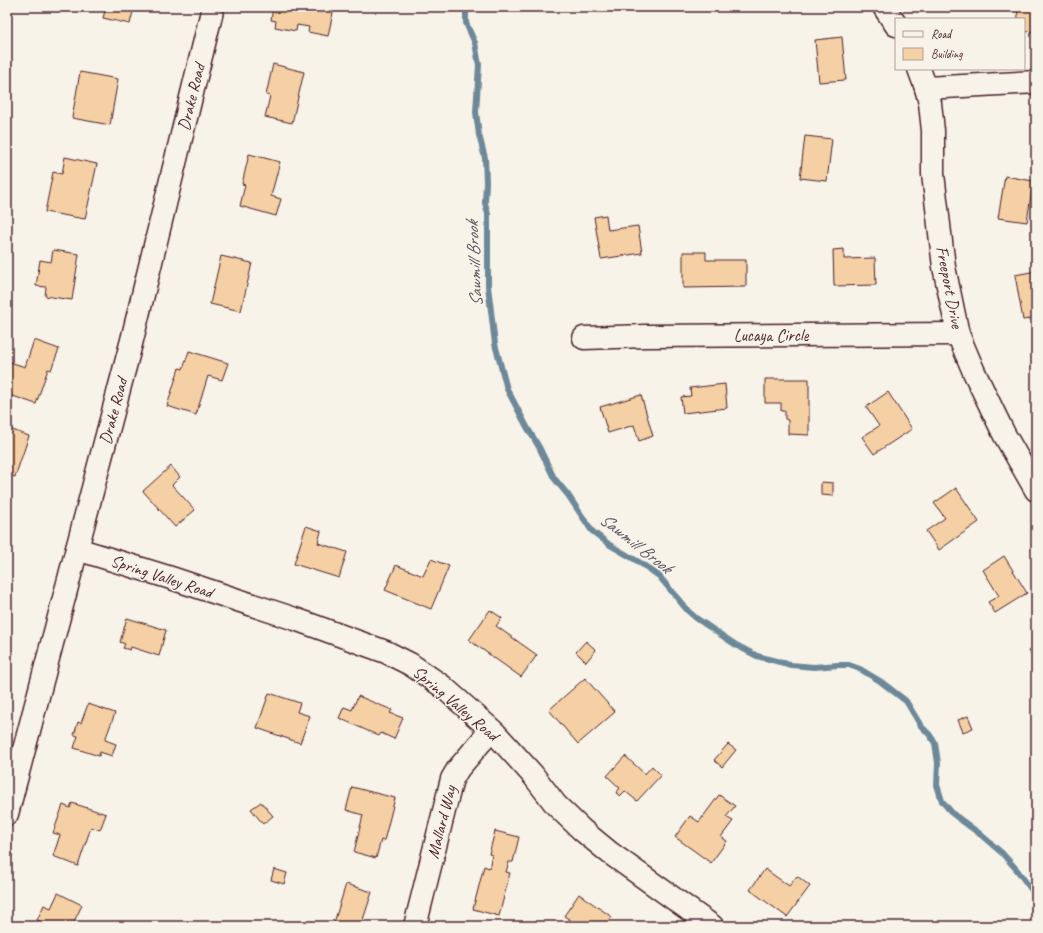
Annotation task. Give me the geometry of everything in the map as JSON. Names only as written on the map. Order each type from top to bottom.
[{"type":"street","name":"Drake Road","points":[[7,814],[132,340],[213,7]]},
{"type":"street","points":[[884,7],[895,24]]},
{"type":"street","points":[[922,78],[1036,82]]},
{"type":"street","name":"Freeport Drive","points":[[922,78],[930,103],[932,118],[933,174],[944,267],[958,334],[974,372],[1004,434],[1036,490]]},
{"type":"street","name":"Lucaya Circle","points":[[584,338],[958,334]]},
{"type":"street","name":"Spring Valley Road","points":[[76,549],[171,578],[280,614],[392,655],[418,668],[462,703],[491,730],[514,753],[565,814],[582,830],[610,853],[712,926]]},
{"type":"street","name":"Mallard Way","points":[[415,926],[452,779],[458,769],[491,730]]},
{"type":"building","points":[[106,7],[134,7],[130,24],[103,18]]},
{"type":"building","points":[[273,7],[334,8],[328,36],[308,32],[309,27],[297,25],[296,31],[275,27],[276,21],[271,20]]},
{"type":"building","points":[[1017,7],[1036,7],[1036,31],[1025,32],[1025,18],[1018,18]]},
{"type":"building","points":[[842,37],[846,80],[819,82],[815,40]]},
{"type":"building","points":[[273,64],[304,72],[292,123],[265,117],[270,96],[266,95]]},
{"type":"building","points":[[80,72],[118,79],[110,125],[72,118]]},
{"type":"building","points":[[805,136],[832,139],[827,181],[800,178]]},
{"type":"building","points":[[249,154],[280,162],[271,196],[281,199],[276,216],[240,206],[245,185],[242,184]]},
{"type":"building","points":[[65,157],[97,164],[85,219],[45,212],[53,172],[62,174]]},
{"type":"building","points":[[1005,176],[1033,181],[1027,222],[998,218]]},
{"type":"building","points":[[606,215],[608,230],[638,226],[642,253],[601,259],[594,217]]},
{"type":"building","points":[[844,249],[844,259],[875,258],[876,285],[834,286],[833,250]]},
{"type":"building","points":[[53,250],[79,254],[72,300],[45,296],[46,287],[36,286],[40,260],[51,262]]},
{"type":"building","points":[[683,252],[706,252],[706,260],[746,260],[746,287],[683,288]]},
{"type":"building","points":[[221,256],[252,263],[241,311],[210,304]]},
{"type":"building","points":[[1036,271],[1036,318],[1023,320],[1015,275]]},
{"type":"building","points":[[34,340],[59,349],[51,370],[48,369],[36,404],[7,394],[7,361],[25,367]]},
{"type":"building","points":[[189,351],[228,363],[222,380],[208,376],[196,415],[167,406],[179,368],[183,369]]},
{"type":"building","points":[[765,379],[809,379],[809,435],[788,434],[788,420],[785,419],[785,411],[781,411],[781,403],[765,403]]},
{"type":"building","points":[[725,384],[727,408],[683,413],[681,397],[691,396],[690,388]]},
{"type":"building","points":[[888,392],[912,429],[874,454],[862,437],[879,426],[866,407]]},
{"type":"building","points":[[641,395],[653,436],[639,441],[634,425],[608,433],[600,407]]},
{"type":"building","points":[[7,428],[29,436],[15,477],[7,474]]},
{"type":"building","points":[[171,466],[180,477],[172,485],[195,510],[175,527],[143,491]]},
{"type":"building","points":[[821,482],[833,483],[833,496],[821,495]]},
{"type":"building","points":[[956,488],[979,522],[939,550],[926,531],[945,518],[934,503]]},
{"type":"building","points":[[306,526],[321,531],[318,543],[347,552],[339,578],[294,564]]},
{"type":"building","points":[[1004,556],[1027,593],[995,613],[988,602],[999,596],[983,570]]},
{"type":"building","points":[[431,559],[449,566],[431,609],[385,590],[396,565],[423,576]]},
{"type":"building","points":[[490,610],[502,618],[496,626],[537,655],[521,677],[469,640]]},
{"type":"building","points":[[127,618],[166,630],[159,656],[131,647],[130,650],[123,648],[125,644],[120,642]]},
{"type":"building","points":[[586,641],[596,650],[586,662],[576,652]]},
{"type":"building","points":[[1036,646],[1036,662],[1029,651]]},
{"type":"building","points":[[585,678],[615,712],[578,744],[549,710]]},
{"type":"building","points":[[269,693],[300,703],[297,712],[310,716],[300,743],[257,728]]},
{"type":"building","points":[[358,696],[392,710],[390,713],[403,718],[394,739],[381,733],[379,736],[339,718],[344,707],[352,710]]},
{"type":"building","points":[[88,704],[115,713],[105,740],[116,744],[112,756],[100,752],[99,756],[74,748],[78,736],[74,735],[78,722],[81,723]]},
{"type":"building","points":[[968,716],[973,728],[963,732],[958,720]]},
{"type":"building","points":[[728,744],[736,750],[722,767],[714,760]]},
{"type":"building","points":[[625,756],[645,774],[652,766],[661,775],[637,801],[625,791],[620,796],[616,793],[620,788],[607,776]]},
{"type":"building","points":[[352,787],[395,798],[384,841],[381,840],[376,858],[354,852],[363,815],[346,810]]},
{"type":"building","points":[[719,795],[735,806],[726,817],[733,821],[721,837],[727,841],[711,863],[675,837],[690,816],[699,822]]},
{"type":"building","points":[[261,802],[273,816],[263,824],[251,809]]},
{"type":"building","points":[[72,803],[106,814],[100,830],[91,827],[78,866],[53,856],[60,835],[53,833],[63,805],[70,808]]},
{"type":"building","points":[[495,831],[519,837],[513,862],[509,862],[506,872],[510,873],[499,916],[473,909],[484,866],[489,868],[492,855],[489,854]]},
{"type":"building","points":[[274,869],[287,873],[284,884],[271,880]]},
{"type":"building","points":[[765,869],[789,886],[797,876],[810,886],[787,917],[750,890]]},
{"type":"building","points":[[346,884],[372,892],[361,926],[333,926]]},
{"type":"building","points":[[58,893],[82,905],[72,926],[40,926],[42,922],[37,920],[44,905],[51,908]]},
{"type":"building","points":[[579,894],[612,917],[605,926],[579,926],[564,916]]},
{"type":"waterway","name":"Sawmill Brook","points":[[466,7],[466,23],[475,43],[479,65],[476,112],[479,135],[485,158],[485,203],[488,214],[488,286],[495,344],[507,389],[539,447],[554,478],[568,495],[592,531],[610,545],[659,576],[688,611],[736,645],[757,656],[791,665],[814,667],[849,665],[860,669],[880,681],[906,701],[921,726],[935,743],[938,763],[937,785],[942,801],[953,814],[1002,853],[1017,870],[1036,896]]}]
